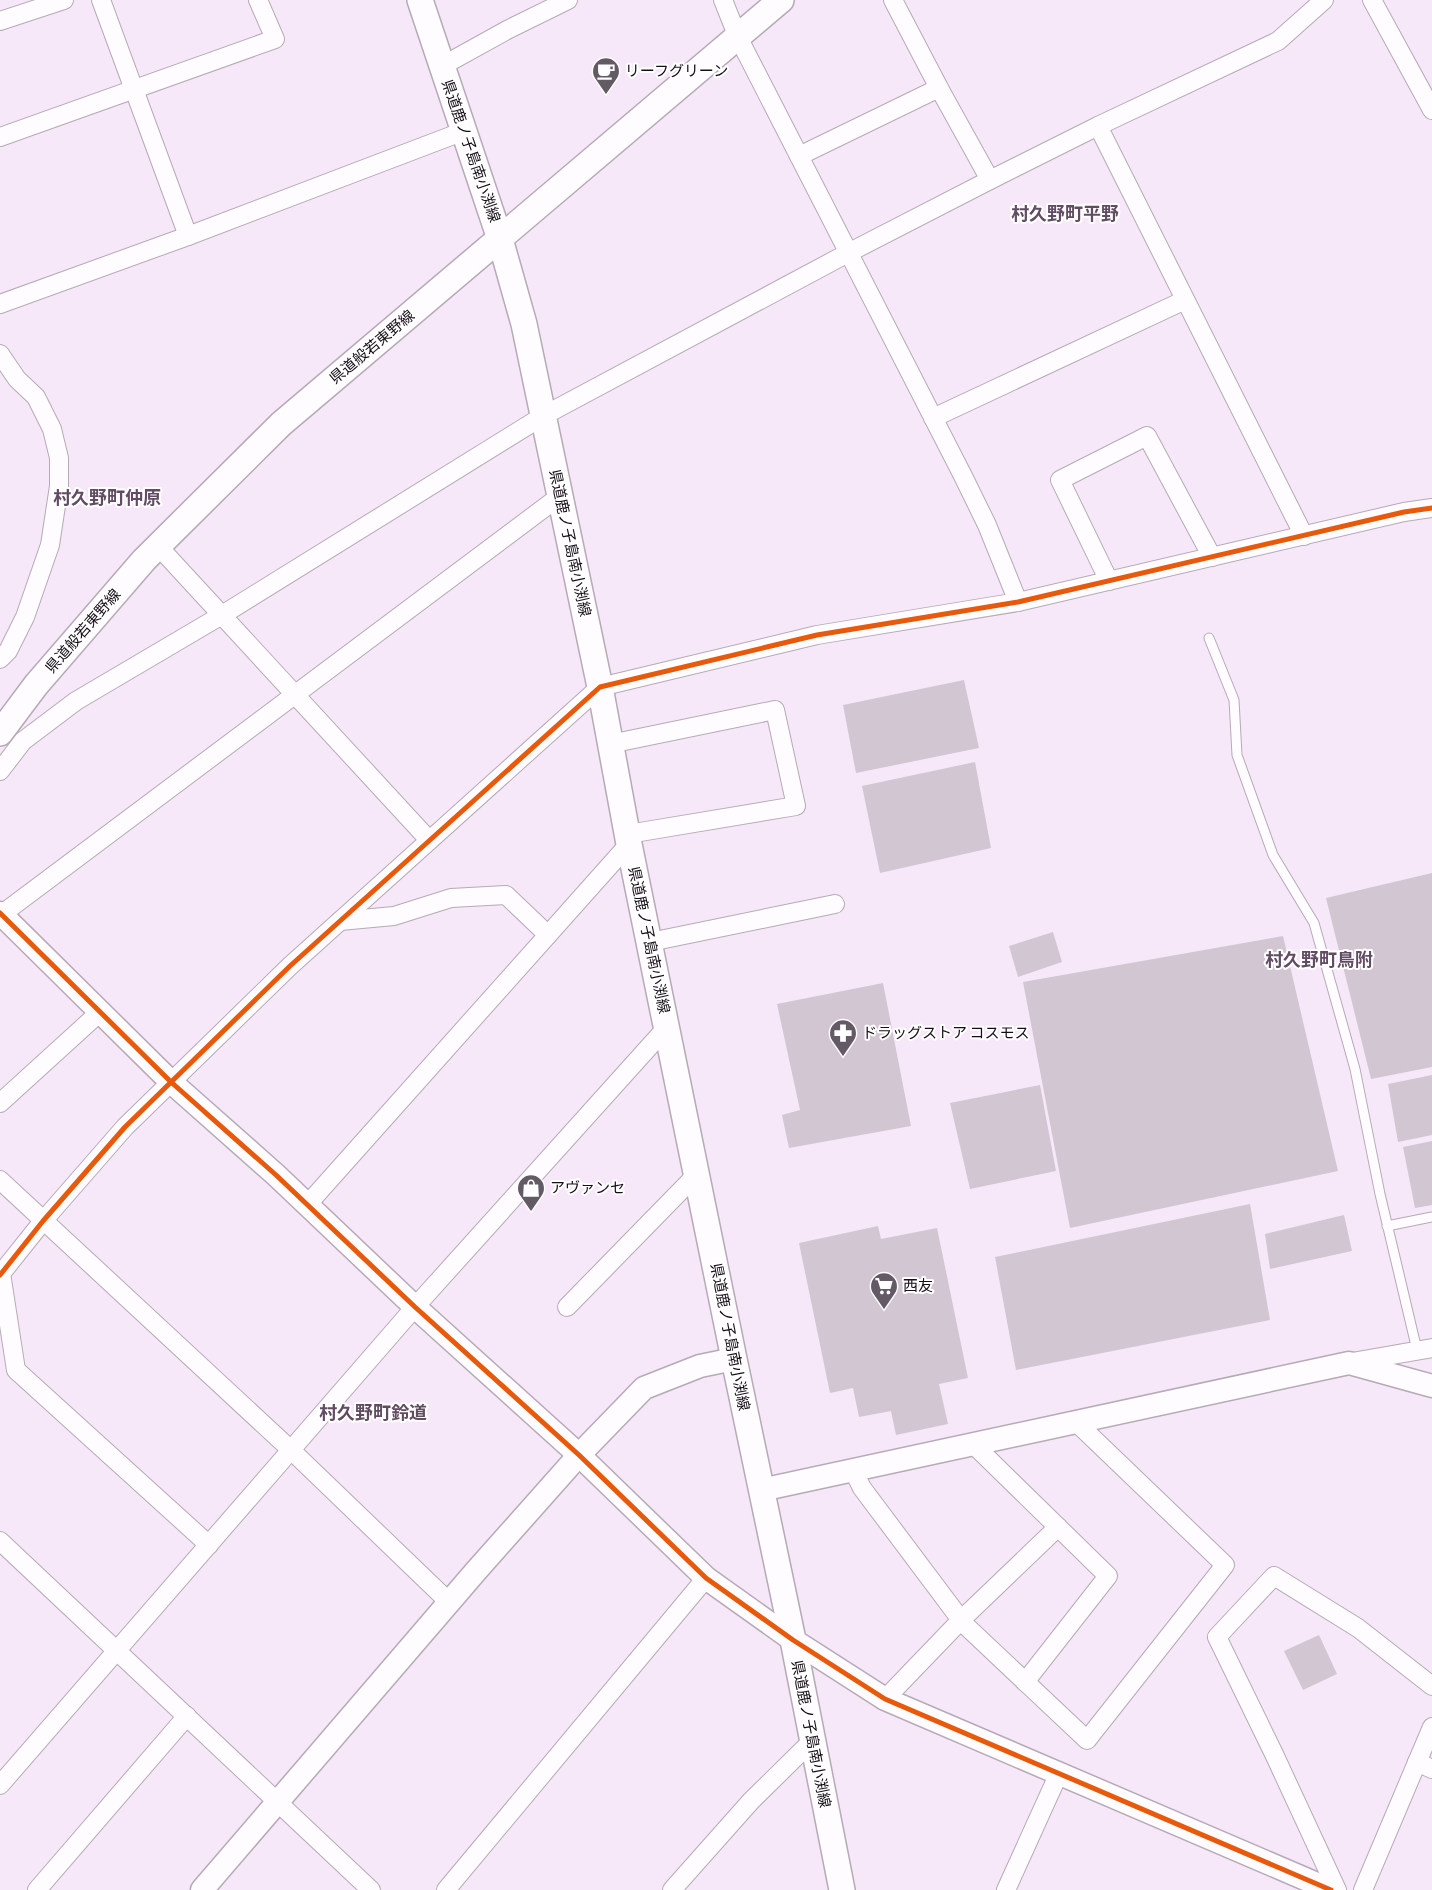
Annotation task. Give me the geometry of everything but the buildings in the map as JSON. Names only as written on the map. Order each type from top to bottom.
[{"type":"main road","name":"県道鹿ノ子島南小渕線","points":[[420,0],[500,239],[524,324],[600,687],[628,839],[793,1640],[842,1890]]},
{"type":"main road","name":"県道般若東野線","points":[[0,733],[36,685],[144,560],[281,424],[737,35],[781,0]]},
{"type":"street","points":[[0,21],[64,0]]},
{"type":"street","points":[[101,0],[188,236]]},
{"type":"street","points":[[0,137],[275,39],[258,0]]},
{"type":"street","points":[[442,66],[507,30],[568,0]]},
{"type":"street","points":[[723,0],[737,35],[987,524],[1018,602]]},
{"type":"street","points":[[892,0],[990,180]]},
{"type":"street","points":[[0,771],[23,741],[76,701],[222,615],[543,416],[848,253],[990,180],[1098,126],[1278,41],[1324,0]]},
{"type":"street","points":[[1372,0],[1432,110]]},
{"type":"street","points":[[799,156],[939,88]]},
{"type":"street","points":[[1098,126],[1304,536]]},
{"type":"street","points":[[0,304],[188,236],[464,131]]},
{"type":"street","points":[[933,418],[1185,300]]},
{"type":"street","points":[[0,354],[17,379],[36,397],[52,429],[59,458],[59,486],[50,545],[25,618],[8,651],[0,659]]},
{"type":"street","points":[[1109,581],[1060,480],[1146,436],[1212,557]]},
{"type":"street","points":[[560,496],[1,914],[171,1082],[307,1205],[414,1307],[579,1456],[706,1578],[793,1640],[885,1699],[1331,1890]]},
{"type":"street","points":[[209,1545],[16,1370],[1,1274],[43,1221],[125,1127],[290,966],[600,687],[817,635],[1018,602],[1404,512],[1432,508]]},
{"type":"street","points":[[158,546],[429,840]]},
{"type":"street","points":[[307,1205],[548,935],[628,839],[796,806],[775,710],[610,744]]},
{"type":"street","points":[[340,921],[394,916],[451,898],[506,895],[548,935]]},
{"type":"street","points":[[650,942],[835,904]]},
{"type":"street","points":[[0,1103],[100,1012]]},
{"type":"street","points":[[0,1785],[414,1307],[668,1027]]},
{"type":"street","points":[[567,1307],[697,1174]]},
{"type":"street","points":[[0,1180],[290,1450],[450,1603]]},
{"type":"street","points":[[761,1490],[1349,1363],[1424,1349]]},
{"type":"street","points":[[1399,1377],[1424,1349]]},
{"type":"street","points":[[202,1890],[579,1456],[644,1388],[700,1366],[734,1359]]},
{"type":"street","points":[[1349,1363],[1432,1386]]},
{"type":"street","points":[[853,1470],[862,1488],[961,1620],[1087,1740],[1225,1565],[1076,1422]]},
{"type":"street","points":[[973,1444],[1108,1576],[1025,1682]]},
{"type":"street","points":[[885,1699],[961,1620],[1058,1527]]},
{"type":"street","points":[[1,1545],[117,1650],[371,1890]]},
{"type":"street","points":[[1337,1890],[1217,1637],[1274,1576],[1358,1628],[1432,1686]]},
{"type":"street","points":[[446,1890],[706,1578]]},
{"type":"street","points":[[37,1890],[187,1716]]},
{"type":"street","points":[[1363,1890],[1424,1766],[1432,1727]]},
{"type":"street","points":[[672,1890],[751,1801],[812,1741]]},
{"type":"street","points":[[1006,1890],[1059,1773]]},
{"type":"lane","points":[[1209,638],[1234,700],[1237,755],[1273,855],[1314,923],[1355,1069],[1387,1226],[1424,1349]]},
{"type":"lane","points":[[1387,1226],[1432,1217]]},
{"type":"cycle path","points":[[0,1275],[43,1221],[125,1127],[290,966],[600,687],[817,635],[1018,602],[1404,512],[1432,508]]},
{"type":"cycle path","points":[[0,913],[171,1082],[276,1175],[415,1307],[579,1455],[706,1578],[793,1640],[885,1699],[1331,1890]]},
{"type":"place","name":"リーフグリーン","points":[[606,95]]},
{"type":"place","name":"ドラッグストア コスモス","points":[[843,1057]]},
{"type":"place","name":"アヴァンセ","points":[[531,1212]]},
{"type":"place","name":"西友","points":[[884,1310]]},
{"type":"district","name":"村久野町平野","points":[[1065,214]]},
{"type":"district","name":"村久野町仲原","points":[[107,498]]},
{"type":"district","name":"村久野町鳥附","points":[[1319,960]]},
{"type":"district","name":"村久野町鈴道","points":[[373,1413]]}]
